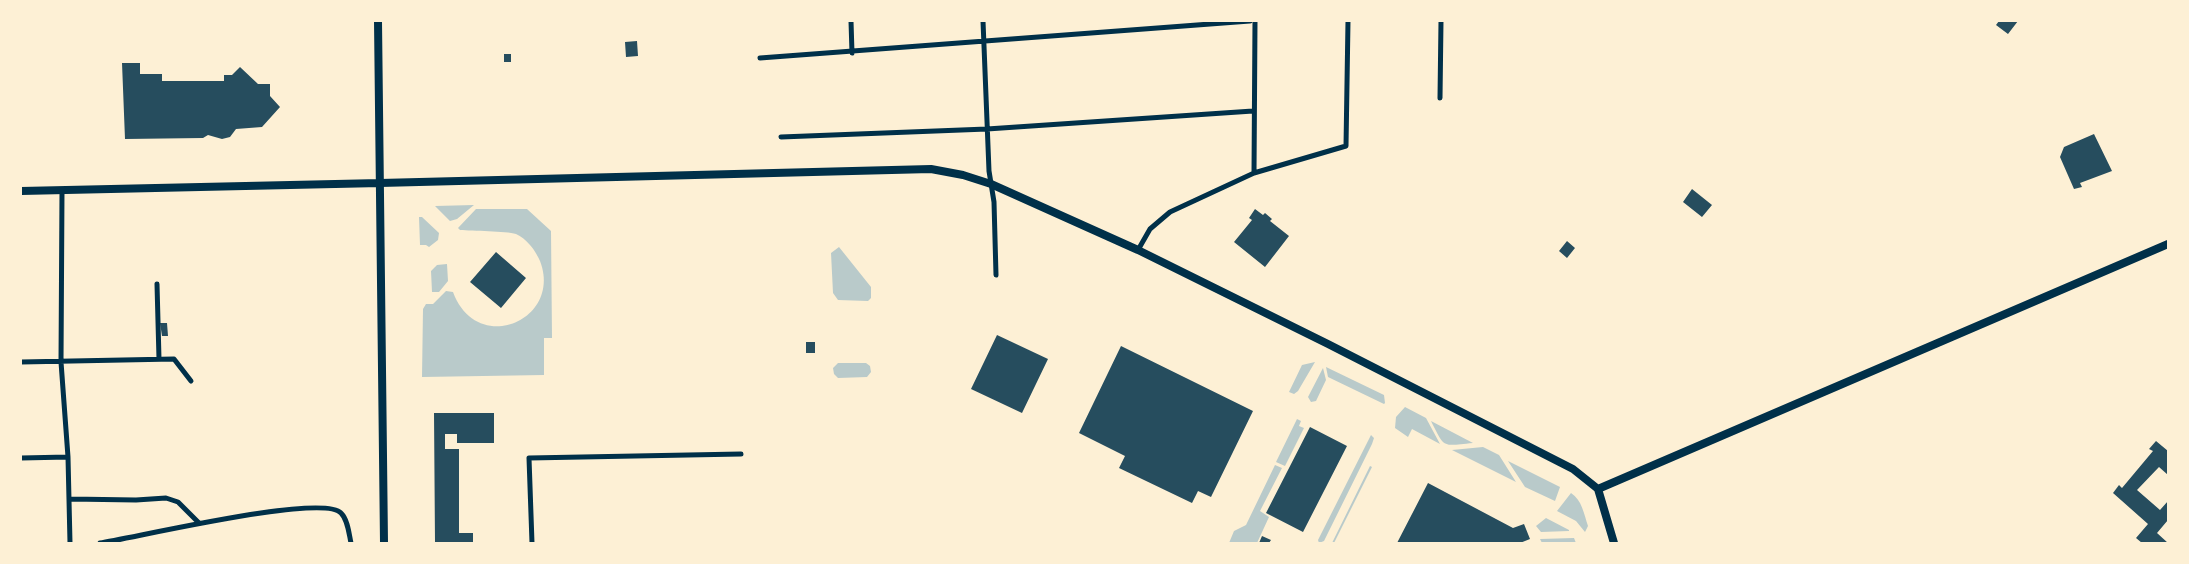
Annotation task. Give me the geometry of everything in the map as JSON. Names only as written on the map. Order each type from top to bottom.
[{"type":"main road","points":[[378,21],[384,543]]},
{"type":"main road","points":[[21,191],[931,169],[963,175],[991,184],[1138,250],[1328,344],[1573,470],[1598,489],[1614,543]]},
{"type":"main road","points":[[1598,489],[2168,244]]},
{"type":"street","points":[[851,21],[852,53]]},
{"type":"street","points":[[983,21],[996,275]]},
{"type":"street","points":[[760,58],[852,53],[1250,21]]},
{"type":"street","points":[[1254,173],[1255,21]]},
{"type":"street","points":[[1138,250],[1150,229],[1170,212],[1254,173],[1346,146],[1348,21]]},
{"type":"street","points":[[1440,98],[1441,21]]},
{"type":"street","points":[[781,137],[987,129],[1253,111]]},
{"type":"street","points":[[62,191],[61,362],[68,457],[70,543]]},
{"type":"street","points":[[156,284],[159,359]]},
{"type":"street","points":[[21,362],[174,359],[191,381]]},
{"type":"street","points":[[532,543],[530,458],[741,454]]},
{"type":"street","points":[[21,458],[68,457]]},
{"type":"street","points":[[70,499],[166,498],[178,502],[199,523]]},
{"type":"street","points":[[100,543],[199,523],[280,510],[332,508],[340,512],[346,522],[351,543]]},
{"type":"shaded area","points":[[474,205],[457,219],[450,221],[435,206]]},
{"type":"shaded area","points":[[476,209],[527,209],[551,231],[552,338],[544,338],[544,375],[422,377],[423,309],[426,304],[433,304],[446,291],[453,292],[465,312],[480,323],[497,326],[514,323],[529,314],[539,300],[544,282],[540,261],[523,238],[511,233],[460,230],[458,228]]},
{"type":"shaded area","points":[[419,217],[422,217],[439,233],[438,240],[429,247],[420,245]]},
{"type":"shaded area","points":[[839,247],[871,287],[871,298],[868,301],[838,300],[833,293],[831,253]]},
{"type":"shaded area","points":[[447,264],[448,281],[439,292],[432,292],[431,271],[437,265]]},
{"type":"shaded area","points":[[1315,362],[1298,391],[1294,394],[1289,392],[1302,365]]},
{"type":"shaded area","points":[[838,363],[866,363],[870,366],[871,372],[867,377],[838,378],[833,368]]},
{"type":"shaded area","points":[[1326,367],[1384,395],[1385,403],[1328,377]]},
{"type":"shaded area","points":[[1323,368],[1326,380],[1316,401],[1311,402],[1308,397]]},
{"type":"shaded area","points":[[1405,407],[1426,418],[1440,444],[1412,429],[1408,437],[1395,428],[1396,417]]},
{"type":"shaded area","points":[[1297,419],[1301,421],[1299,426],[1304,428],[1285,466],[1276,462]]},
{"type":"shaded area","points":[[1431,421],[1473,443],[1446,444],[1439,437]]},
{"type":"shaded area","points":[[1371,435],[1374,438],[1372,444],[1324,541],[1319,543],[1318,540]]},
{"type":"shaded area","points":[[1483,447],[1499,455],[1516,482],[1452,450]]},
{"type":"shaded area","points":[[1508,461],[1560,487],[1555,501],[1525,487]]},
{"type":"shaded area","points":[[1275,465],[1282,468],[1260,511],[1269,517],[1257,543],[1229,543],[1234,531],[1246,525]]},
{"type":"shaded area","points":[[1370,466],[1372,467],[1332,543]]},
{"type":"shaded area","points":[[1571,493],[1578,499],[1584,512],[1588,526],[1585,532],[1576,521],[1557,511]]},
{"type":"shaded area","points":[[1546,518],[1569,531],[1541,532],[1536,526]]},
{"type":"shaded area","points":[[1574,538],[1576,543],[1542,543],[1540,539]]},
{"type":"building","points":[[1999,21],[2018,21],[2008,34],[1996,25]]},
{"type":"building","points":[[637,41],[638,56],[626,57],[625,42]]},
{"type":"building","points":[[504,54],[511,54],[511,62],[504,62]]},
{"type":"building","points":[[122,63],[140,63],[140,74],[162,74],[162,81],[224,81],[224,75],[232,75],[240,67],[258,84],[270,84],[270,96],[280,107],[262,127],[236,129],[230,137],[222,139],[208,135],[203,138],[125,139]]},
{"type":"building","points":[[2094,134],[2112,171],[2080,183],[2082,187],[2074,189],[2060,157],[2064,147]]},
{"type":"building","points":[[1692,189],[1712,205],[1702,217],[1683,202]]},
{"type":"building","points":[[1255,209],[1263,215],[1265,213],[1272,219],[1270,221],[1289,236],[1265,267],[1234,242],[1252,220],[1249,218]]},
{"type":"building","points":[[1567,241],[1575,248],[1567,258],[1559,251]]},
{"type":"building","points":[[496,252],[526,278],[501,308],[470,282]]},
{"type":"building","points":[[160,323],[167,323],[168,336],[162,336]]},
{"type":"building","points":[[997,335],[1048,359],[1022,413],[971,389]]},
{"type":"building","points":[[806,342],[815,342],[815,353],[806,353]]},
{"type":"building","points":[[1121,346],[1253,411],[1211,497],[1198,491],[1192,503],[1119,468],[1125,456],[1079,433]]},
{"type":"building","points":[[434,413],[494,413],[494,443],[457,443],[457,434],[445,434],[445,449],[459,449],[459,533],[473,533],[473,543],[435,543]]},
{"type":"building","points":[[1310,427],[1347,446],[1303,532],[1266,513]]},
{"type":"building","points":[[2156,441],[2168,451],[2168,475],[2159,467],[2137,490],[2160,510],[2168,501],[2168,520],[2157,533],[2168,543],[2142,543],[2136,538],[2148,524],[2113,493],[2119,485],[2122,488],[2153,451],[2149,449]]},
{"type":"building","points":[[1428,483],[1513,528],[1524,524],[1530,539],[1520,543],[1397,543]]},
{"type":"building","points":[[1262,536],[1271,540],[1269,543],[1259,543]]}]
